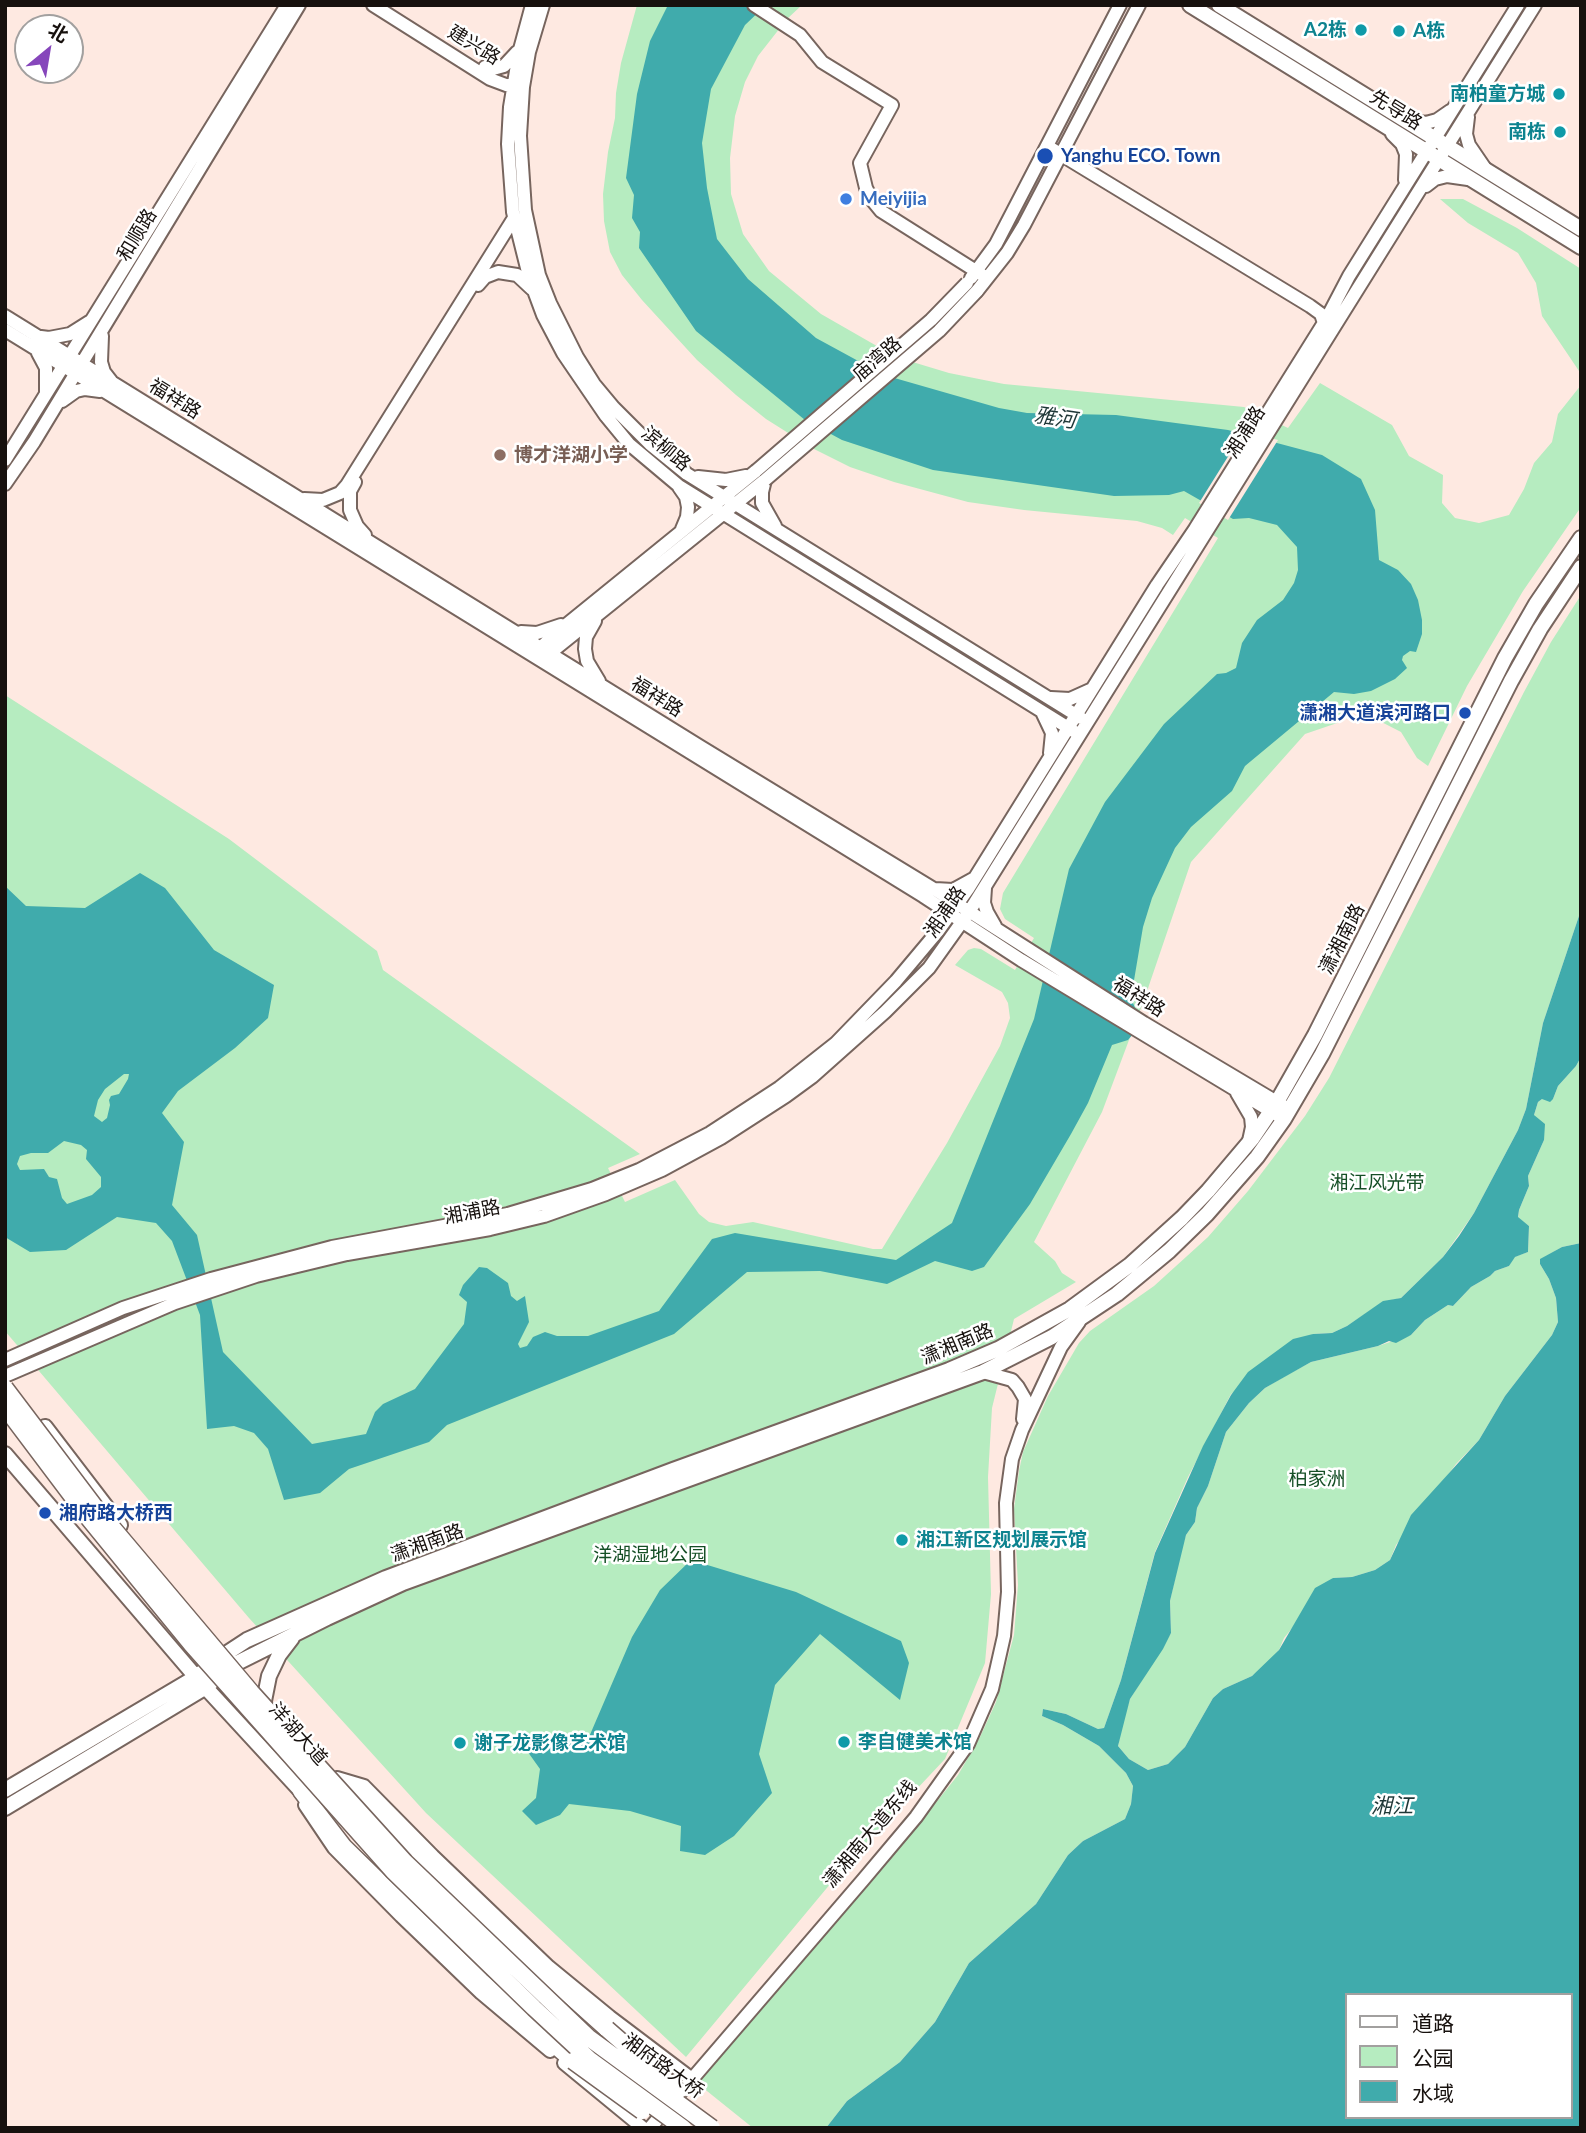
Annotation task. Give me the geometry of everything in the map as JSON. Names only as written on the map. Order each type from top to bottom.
[{"type":"highway","name":"洋湖大道","points":[[5,1388],[95,1507],[251,1692],[405,1862],[589,2038]]},
{"type":"highway","name":"洋湖大道","points":[[5,1407],[90,1520],[251,1713],[393,1871],[590,2060]]},
{"type":"highway","points":[[337,1778],[378,1814],[423,1864],[719,2128]]},
{"type":"highway","points":[[301,1791],[344,1847],[491,1990],[573,2061],[666,2128]]},
{"type":"highway","name":"湘府路大桥","points":[[589,2038],[712,2128]]},
{"type":"highway","name":"湘府路大桥","points":[[590,2060],[683,2128]]},
{"type":"main road","name":"和顺路","points":[[100,321],[287,5]]},
{"type":"main road","name":"和顺路","points":[[5,460],[44,397],[72,365],[299,5]]},
{"type":"main road","name":"建兴路","points":[[373,5],[488,73],[519,81]]},
{"type":"main road","points":[[386,5],[488,73],[505,93],[510,107]]},
{"type":"main road","name":"滨柳路","points":[[532,5],[521,43],[519,81],[525,210],[536,265],[550,303],[576,357],[594,384],[650,444],[684,471],[1082,719]]},
{"type":"main road","name":"滨柳路","points":[[543,5],[510,107],[508,144],[514,218],[535,292],[563,353],[606,416],[629,444],[674,482],[1074,732]]},
{"type":"main road","points":[[754,5],[794,31],[829,62],[897,104],[864,164],[869,187],[875,199],[884,208],[983,273]]},
{"type":"main road","points":[[763,5],[802,30],[813,46]]},
{"type":"main road","name":"庙湾路","points":[[983,273],[1120,5]]},
{"type":"main road","name":"先导路","points":[[1190,5],[1581,247]]},
{"type":"main road","name":"先导路","points":[[1219,5],[1581,229]]},
{"type":"main road","name":"湘浦路","points":[[213,1284],[347,1254],[490,1229],[544,1216],[606,1194],[662,1170],[721,1138],[812,1077],[901,998],[939,955],[960,913],[1273,413],[1334,304],[1401,194],[1441,143],[1458,103],[1518,5]]},
{"type":"main road","name":"湘浦路","points":[[1441,143],[1472,107],[1535,5]]},
{"type":"main road","name":"庙湾路","points":[[543,654],[605,609],[737,504],[760,476],[931,320],[972,287],[1024,225],[1139,6]]},
{"type":"main road","points":[[488,73],[510,62],[521,43]]},
{"type":"main road","points":[[1402,118],[1426,123],[1447,115],[1458,103]]},
{"type":"main road","points":[[1472,107],[1466,134],[1469,145],[1482,166],[1492,174]]},
{"type":"main road","points":[[1382,124],[1402,144],[1406,155],[1407,175],[1401,194]]},
{"type":"main road","points":[[1049,144],[1316,303],[1323,306],[1334,304]]},
{"type":"main road","points":[[1063,152],[1310,306],[1321,314],[1324,323]]},
{"type":"main road","name":"湘浦路","points":[[1273,413],[1419,194],[1433,156]]},
{"type":"main road","points":[[1419,194],[1435,179],[1447,176],[1458,176],[1476,183]]},
{"type":"main road","points":[[296,496],[306,500],[323,500],[344,489],[514,218]]},
{"type":"main road","points":[[373,543],[353,518],[350,491],[479,283],[491,273],[508,273],[523,279],[535,292]]},
{"type":"main road","name":"福祥路","points":[[5,316],[30,339],[926,891]]},
{"type":"main road","points":[[44,397],[46,368],[30,339],[70,334],[100,321],[101,362],[115,391]]},
{"type":"main road","name":"福祥路","points":[[5,330],[30,339]]},
{"type":"main road","name":"和顺路","points":[[5,484],[52,411],[72,365]]},
{"type":"main road","points":[[52,411],[68,396],[85,389],[115,391]]},
{"type":"main road","name":"福祥路","points":[[115,391],[296,496],[511,628],[543,654],[604,687],[1022,954],[1143,1028],[1223,1082],[1281,1110]]},
{"type":"main road","points":[[684,471],[700,478],[726,480],[760,476],[762,503],[772,523],[780,531]]},
{"type":"main road","name":"庙湾路","points":[[543,654],[574,619],[724,497],[760,476]]},
{"type":"main road","points":[[674,482],[682,490],[688,507],[685,526],[679,534]]},
{"type":"main road","points":[[691,540],[717,527],[740,528],[758,536]]},
{"type":"main road","name":"湘浦路","points":[[1082,719],[1097,681],[1200,532]]},
{"type":"main road","name":"潇湘南路","points":[[226,1661],[295,1634],[403,1583],[984,1372],[1042,1342],[1117,1294],[1189,1232],[1257,1157],[1281,1110],[1294,1073],[1505,658],[1536,604],[1581,538]]},
{"type":"main road","name":"潇湘南路","points":[[5,1808],[201,1682],[247,1640],[386,1578],[949,1370],[998,1349],[1070,1308],[1130,1265],[1182,1219],[1281,1110],[1322,1054],[1511,681],[1540,629],[1581,567]]},
{"type":"main road","points":[[604,687],[587,661],[585,649],[586,637],[605,609]]},
{"type":"main road","points":[[511,628],[529,634],[537,633],[574,619]]},
{"type":"main road","points":[[1046,696],[1062,700],[1076,698],[1091,689],[1097,681]]},
{"type":"main road","points":[[1038,709],[1052,733],[1051,750],[1046,765]]},
{"type":"main road","name":"湘浦路","points":[[983,877],[1046,765],[1074,732]]},
{"type":"main road","points":[[931,940],[937,916],[926,891],[953,890],[983,877],[986,912],[1001,939]]},
{"type":"main road","name":"湘浦路","points":[[5,1376],[179,1296],[213,1284],[332,1247],[509,1214],[569,1197],[639,1170],[710,1133],[808,1067],[872,1008],[931,940],[960,913]]},
{"type":"main road","points":[[939,955],[967,936],[1001,939]]},
{"type":"main road","name":"福祥路","points":[[1143,1028],[1247,1084],[1281,1110]]},
{"type":"main road","points":[[1247,1084],[1256,1088],[1272,1088],[1287,1081],[1294,1073]]},
{"type":"main road","points":[[1223,1082],[1242,1099],[1251,1117],[1251,1135],[1244,1149]]},
{"type":"main road","name":"湘浦路","points":[[5,1360],[123,1308],[179,1296]]},
{"type":"main road","name":"潇湘南大道东线","points":[[646,2128],[916,1817],[957,1762],[979,1725],[992,1689],[1004,1636],[1007,1612],[1006,1503],[1014,1450],[1061,1347],[1087,1314]]},
{"type":"main road","name":"潇湘南大道东线","points":[[691,2078],[908,1821],[957,1756],[975,1721],[991,1681],[1002,1630],[1004,1482],[1009,1455],[1026,1405],[1023,1394],[1012,1380],[984,1372]]},
{"type":"main road","points":[[5,1376],[226,1661],[337,1778],[364,1786],[381,1800],[433,1856],[549,1966],[610,2017],[691,2078]]},
{"type":"main road","points":[[5,1454],[201,1682],[301,1791],[304,1804],[323,1834],[401,1916],[490,2001],[646,2128]]},
{"type":"main road","points":[[264,1701],[274,1665],[295,1634]]},
{"type":"main road","name":"潇湘南路","points":[[5,1790],[201,1682]]},
{"type":"green space","name":"洋湖湿地公园","points":[[637,5],[802,5],[787,19],[758,56],[745,82],[735,116],[730,158],[731,194],[743,234],[769,271],[821,314],[896,357],[949,373],[1004,384],[1244,407],[1288,428],[1320,383],[1392,425],[1409,456],[1443,475],[1442,503],[1455,518],[1479,523],[1509,515],[1524,489],[1534,463],[1552,442],[1558,414],[1581,385],[1581,507],[1523,591],[1467,686],[1428,766],[1417,758],[1401,732],[1356,709],[1343,721],[1305,734],[1191,862],[1102,1112],[1034,1242],[1055,1261],[1062,1273],[1076,1282],[1014,1319],[992,1408],[988,1477],[991,1594],[985,1663],[945,1759],[851,1859],[686,2057],[426,1813],[249,1618],[5,1331],[5,695],[229,839],[377,951],[383,970],[640,1154],[608,1168],[625,1202],[675,1180],[699,1214],[709,1222],[726,1226],[753,1222],[882,1249],[947,1143],[1000,1046],[1010,1018],[1008,1003],[1002,992],[955,965],[968,950],[974,948],[981,949],[1015,970],[1034,938],[1005,919],[1000,909],[1003,893],[1218,538],[1185,518],[1173,535],[1162,528],[1137,521],[968,502],[850,467],[812,448],[766,419],[697,360],[622,275],[610,252],[604,221],[603,194],[615,118],[616,93],[621,63]]},
{"type":"green space","points":[[1440,199],[1463,199],[1517,228],[1581,269],[1581,379],[1579,371],[1542,316],[1536,283],[1518,253],[1468,223]]},
{"type":"green space","name":"湘江风光带","points":[[1581,595],[1581,910],[1543,1023],[1526,1109],[1518,1130],[1474,1213],[1443,1257],[1401,1298],[1383,1302],[1332,1333],[1313,1334],[1231,1394],[1188,1477],[1155,1552],[1121,1680],[1104,1728],[1098,1729],[1066,1714],[1043,1709],[1042,1716],[1099,1746],[1126,1773],[1133,1786],[1131,1804],[1125,1819],[1083,1841],[1068,1855],[1036,1904],[969,1963],[935,2022],[900,2062],[847,2101],[826,2128],[753,2128],[697,2083],[910,1835],[958,1775],[980,1737],[996,1702],[1014,1635],[1018,1585],[1014,1509],[1019,1471],[1023,1452],[1048,1396],[1079,1343],[1090,1331],[1154,1286],[1208,1237],[1248,1191],[1305,1116],[1329,1078],[1524,692]]},
{"type":"green space","name":"柏家洲","points":[[1581,1057],[1581,1243],[1562,1247],[1541,1259],[1540,1264],[1556,1298],[1558,1322],[1552,1335],[1505,1396],[1479,1440],[1456,1464],[1396,1545],[1390,1560],[1375,1570],[1352,1577],[1333,1578],[1284,1638],[1279,1650],[1267,1664],[1252,1676],[1223,1689],[1213,1698],[1185,1747],[1168,1764],[1148,1770],[1129,1759],[1118,1746],[1122,1723],[1130,1699],[1171,1633],[1170,1601],[1182,1547],[1195,1522],[1197,1508],[1208,1486],[1226,1432],[1265,1388],[1311,1362],[1411,1335],[1425,1320],[1448,1305],[1453,1306],[1471,1287],[1495,1271],[1509,1266],[1514,1257],[1528,1252],[1529,1226],[1518,1218],[1529,1186],[1528,1176],[1544,1140],[1534,1115],[1538,1102],[1542,1099],[1553,1099],[1558,1086]]},
{"type":"water","name":"雅河","points":[[668,5],[766,5],[745,25],[711,89],[702,143],[707,188],[717,239],[748,279],[816,338],[884,375],[999,408],[1027,413],[1116,415],[1228,430],[1322,455],[1361,479],[1375,510],[1379,560],[1398,570],[1411,584],[1418,600],[1422,634],[1416,652],[1410,651],[1403,656],[1402,660],[1407,668],[1395,679],[1371,691],[1354,694],[1334,692],[1245,766],[1232,791],[1191,827],[1175,848],[1152,898],[1143,927],[1131,998],[1137,1013],[1133,1034],[1128,1040],[1112,1045],[1088,1103],[1071,1134],[1030,1204],[984,1267],[972,1271],[935,1261],[887,1284],[820,1271],[747,1272],[674,1334],[447,1425],[429,1442],[349,1469],[320,1493],[284,1500],[268,1449],[254,1433],[234,1426],[207,1429],[200,1315],[172,1241],[156,1223],[117,1217],[66,1250],[30,1252],[5,1237],[5,886],[26,906],[85,908],[140,873],[165,888],[214,950],[274,985],[268,1018],[235,1048],[178,1091],[162,1113],[184,1142],[172,1205],[197,1235],[223,1352],[312,1444],[366,1434],[375,1412],[383,1404],[415,1389],[464,1324],[467,1302],[459,1295],[463,1285],[479,1267],[487,1268],[508,1283],[511,1296],[517,1301],[525,1296],[529,1322],[518,1344],[520,1348],[527,1346],[533,1337],[545,1332],[557,1336],[588,1336],[659,1311],[712,1239],[735,1233],[896,1260],[952,1223],[1034,1019],[1069,869],[1105,802],[1164,724],[1217,674],[1236,668],[1242,643],[1257,620],[1283,600],[1294,583],[1298,570],[1297,547],[1277,525],[1249,518],[1233,519],[1184,491],[1169,495],[1114,496],[933,470],[842,440],[805,420],[696,331],[639,248],[640,232],[632,218],[634,195],[626,178],[637,94],[650,41]],"holes":[[[124,1074],[129,1074],[128,1079],[119,1094],[111,1096],[107,1118],[102,1122],[94,1116],[98,1100],[105,1089]],[[64,1141],[81,1145],[87,1150],[86,1159],[101,1177],[101,1187],[92,1195],[67,1204],[62,1198],[57,1179],[49,1177],[44,1169],[20,1170],[17,1164],[20,1156],[48,1153]]]},
{"type":"water","name":"湘江","points":[[1581,910],[1581,1057],[1558,1086],[1553,1099],[1550,1102],[1542,1099],[1538,1102],[1534,1115],[1545,1124],[1544,1140],[1528,1176],[1529,1186],[1518,1217],[1529,1226],[1528,1252],[1515,1257],[1509,1266],[1495,1271],[1471,1287],[1453,1306],[1448,1305],[1425,1320],[1411,1335],[1396,1343],[1389,1341],[1311,1362],[1265,1388],[1249,1403],[1226,1432],[1208,1486],[1197,1508],[1195,1522],[1186,1535],[1170,1601],[1171,1633],[1130,1699],[1118,1746],[1129,1759],[1148,1770],[1168,1764],[1185,1747],[1213,1698],[1223,1689],[1252,1676],[1279,1650],[1315,1588],[1333,1578],[1352,1577],[1375,1570],[1390,1560],[1411,1515],[1479,1440],[1505,1396],[1552,1335],[1558,1322],[1556,1298],[1540,1259],[1562,1247],[1581,1243],[1581,2128],[826,2128],[847,2101],[900,2062],[935,2022],[969,1963],[1036,1904],[1068,1855],[1083,1841],[1125,1819],[1131,1804],[1133,1786],[1126,1773],[1099,1746],[1042,1716],[1043,1709],[1066,1714],[1098,1729],[1104,1728],[1121,1680],[1155,1553],[1203,1446],[1231,1395],[1248,1372],[1293,1339],[1332,1333],[1383,1301],[1401,1298],[1443,1257],[1459,1236],[1518,1130],[1526,1109],[1543,1023]]},
{"type":"water","points":[[691,1560],[796,1592],[901,1641],[909,1663],[900,1700],[820,1634],[775,1685],[759,1754],[772,1793],[734,1836],[705,1855],[680,1851],[681,1826],[630,1811],[569,1804],[560,1815],[536,1825],[522,1811],[536,1798],[540,1769],[525,1748],[589,1737],[632,1637],[660,1590]]},
{"type":"pier","points":[[1244,431],[1278,440],[1228,520],[1199,503]]},
{"type":"place","name":"A2栋","points":[[1361,30]]},
{"type":"place","name":"A栋","points":[[1399,31]]},
{"type":"place","name":"南柏童方城","points":[[1559,94]]},
{"type":"place","name":"南栋","points":[[1560,132]]},
{"type":"place","name":"Yanghu ECO. Town","points":[[1045,156]]},
{"type":"place","name":"Meiyijia","points":[[846,199]]},
{"type":"place","name":"博才洋湖小学","points":[[500,455]]},
{"type":"place","name":"潇湘大道滨河路口","points":[[1465,713]]},
{"type":"place","name":"湘府路大桥西","points":[[45,1513]]},
{"type":"place","name":"湘江新区规划展示馆","points":[[902,1540]]},
{"type":"place","name":"李自健美术馆","points":[[844,1742]]},
{"type":"place","name":"谢子龙影像艺术馆","points":[[460,1743]]}]
